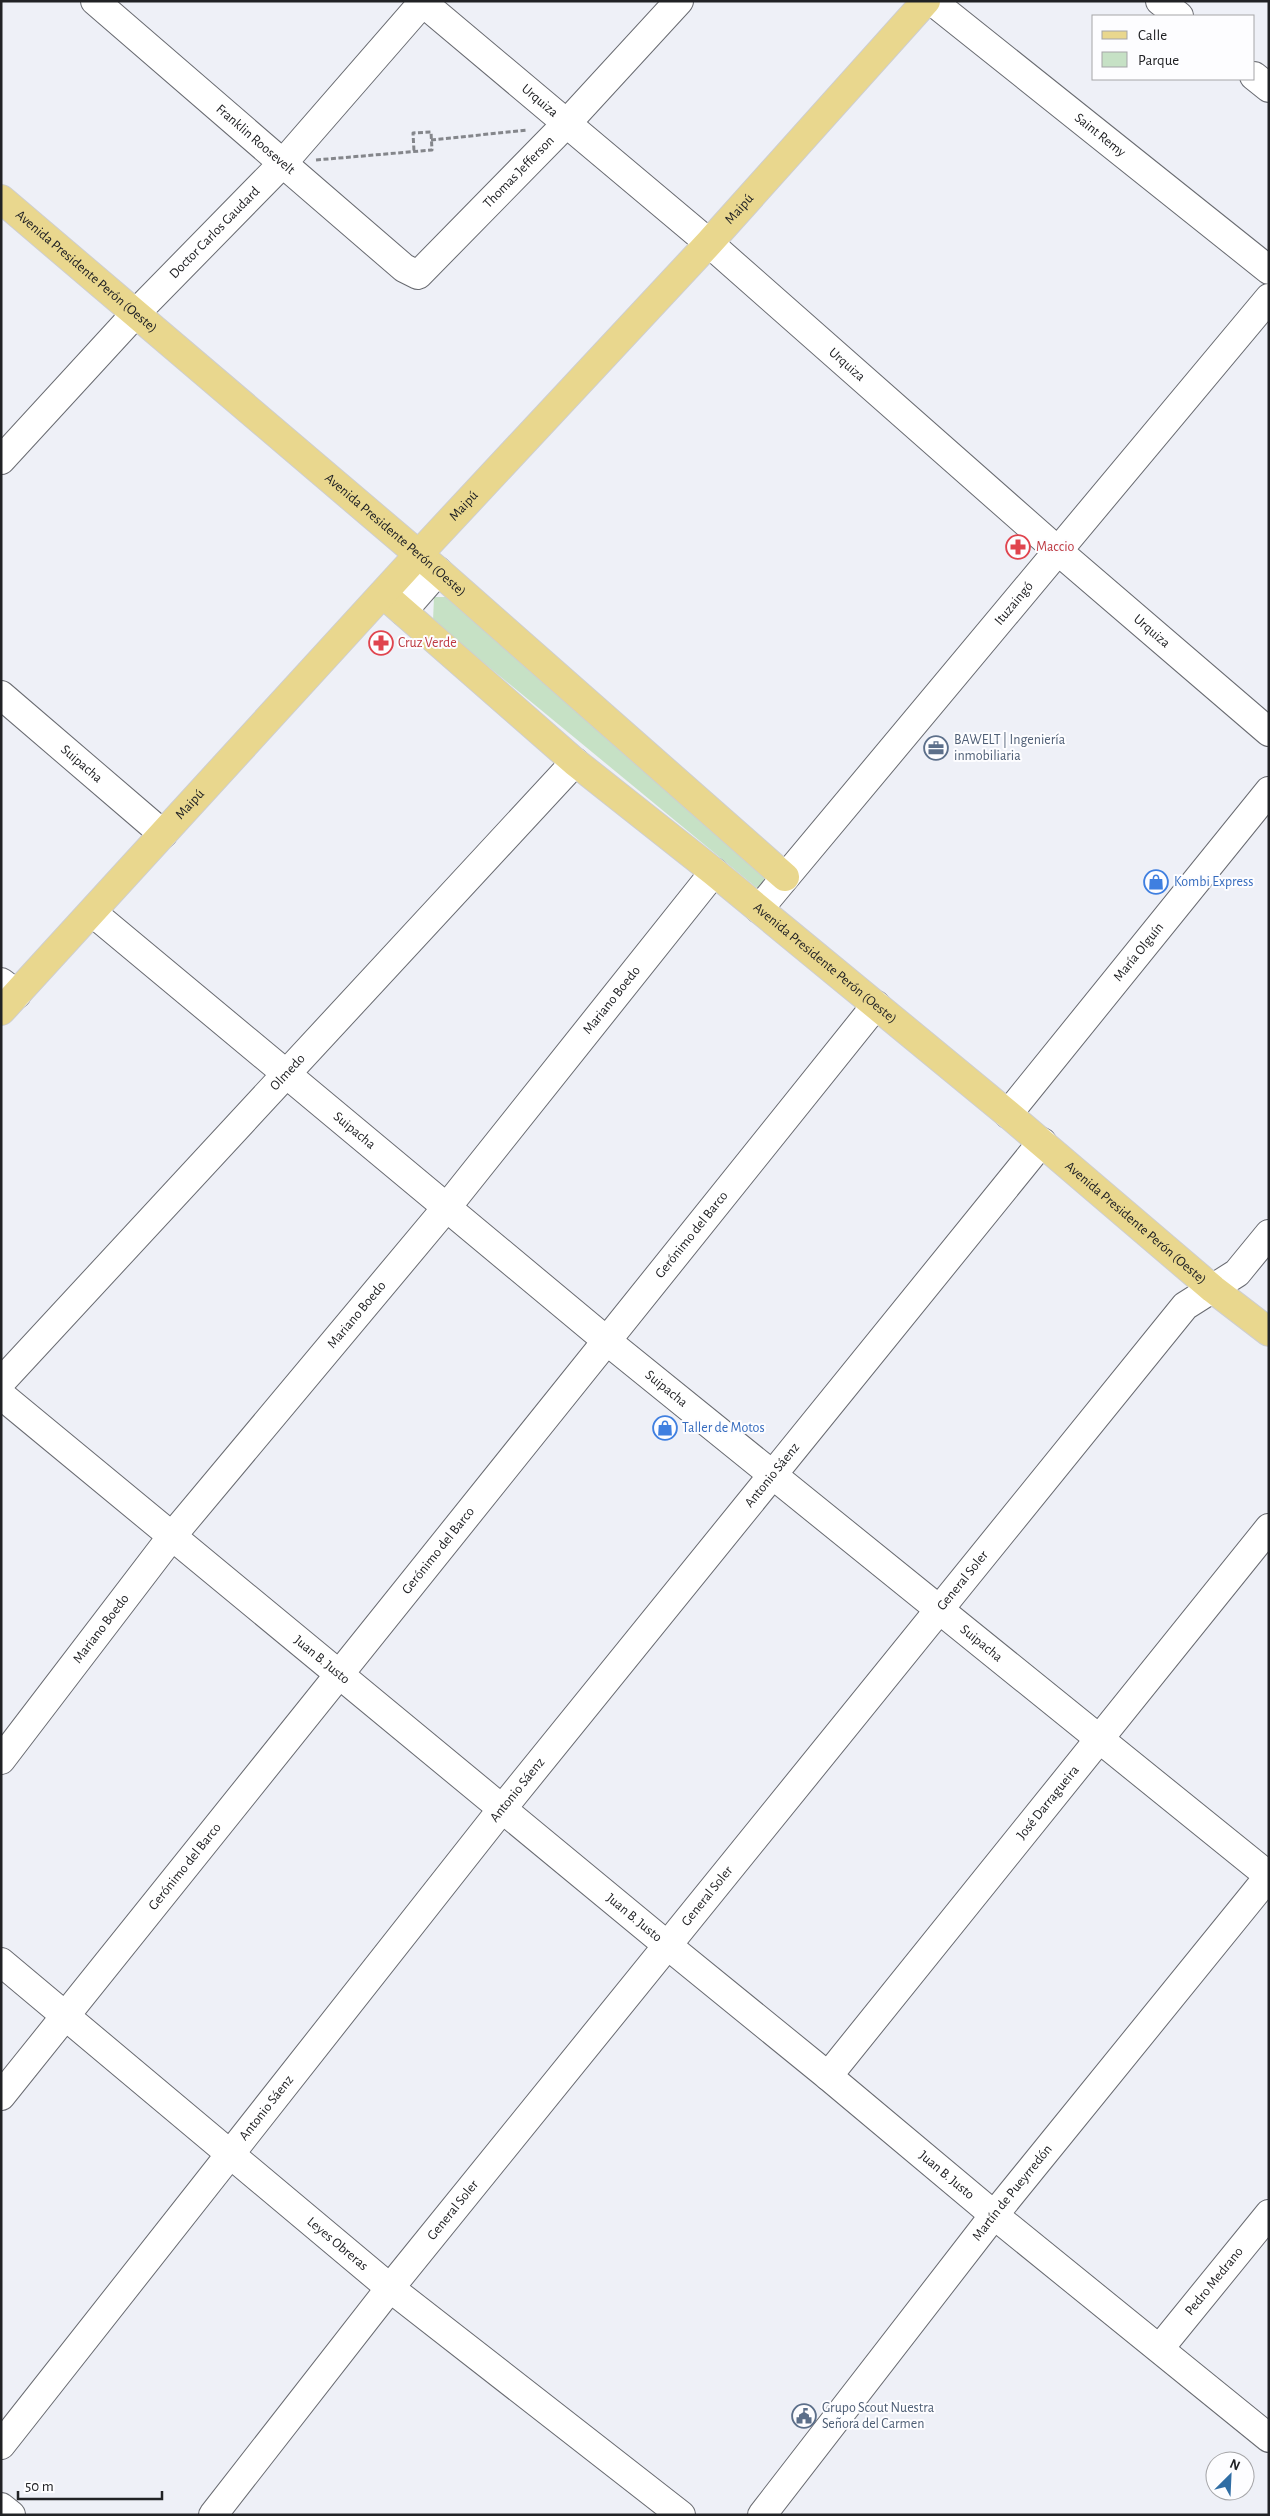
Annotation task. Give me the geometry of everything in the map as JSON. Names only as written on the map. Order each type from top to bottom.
[{"type":"main road","name":"Maipú","points":[[6,996],[93,913],[163,834],[393,602],[709,243],[926,1]]},
{"type":"main road","name":"Avenida Presidente Perón (Oeste)","points":[[1,198],[137,312],[428,563],[785,877]]},
{"type":"main road","name":"Avenida Presidente Perón (Oeste)","points":[[393,602],[575,762],[714,872],[876,1005],[1042,1142],[1213,1288],[1269,1332]]},
{"type":"street","name":"Franklin Roosevelt","points":[[95,1],[404,268],[418,275]]},
{"type":"street","name":"Thomas Jefferson","points":[[418,275],[566,124],[678,1]]},
{"type":"street","name":"Saint Remy","points":[[932,1],[1269,270]]},
{"type":"street","points":[[1160,1],[1178,15]]},
{"type":"street","name":"Doctor Carlos Gaudard","points":[[1,460],[137,312],[282,163],[423,2]]},
{"type":"street","name":"Urquiza","points":[[423,2],[709,243],[1057,550],[1269,732]]},
{"type":"street","points":[[1255,77],[1269,88]]},
{"type":"street","name":"Ituzaingó","points":[[759,909],[1269,298]]},
{"type":"street","name":"Suipacha","points":[[1,695],[163,834]]},
{"type":"street","name":"Olmedo","points":[[1,1382],[575,762]]},
{"type":"street","name":"María Olguín","points":[[1008,1114],[1269,791]]},
{"type":"street","name":"Mariano Boedo","points":[[1,1760],[172,1536],[447,1207],[714,872]]},
{"type":"street","name":"Suipacha","points":[[93,913],[607,1341],[1269,1876]]},
{"type":"street","name":"Gerónimo del Barco","points":[[1,2096],[876,1005]]},
{"type":"street","name":"Antonio Sáenz","points":[[1,2445],[502,1809],[1042,1142]]},
{"type":"street","name":"General Soler","points":[[212,2515],[390,2288],[1185,1306],[1237,1273],[1269,1234]]},
{"type":"street","name":"Juan B. Justo","points":[[1,1395],[994,2215],[1269,2438]]},
{"type":"street","name":"José Darragueira","points":[[828,2076],[1269,1528]]},
{"type":"street","name":"Martín de Pueyrredón","points":[[762,2515],[994,2215],[1269,1876]]},
{"type":"street","name":"Leyes Obreras","points":[[1,1962],[66,2014],[390,2288],[681,2515]]},
{"type":"street","name":"Pedro Medrano","points":[[1160,2348],[1269,2214]]},
{"type":"street","points":[[1,2507],[11,2515]]},
{"type":"path","points":[[525,122],[526,137]]},
{"type":"path","points":[[432,140],[566,124]]},
{"type":"path","points":[[282,163],[432,150],[431,132],[413,133],[414,151]]},
{"type":"path","points":[[320,150],[320,160],[323,164]]},
{"type":"green space","points":[[434,597],[454,597],[769,876],[757,888],[433,621]]},
{"type":"place","name":"Maccio","points":[[1018,547]]},
{"type":"place","name":"Cruz Verde","points":[[381,643]]},
{"type":"place","name":"BAWELT | Ingeniería inmobiliaria","points":[[936,748]]},
{"type":"place","name":"Kombi Express","points":[[1156,882]]},
{"type":"place","name":"Taller de Motos","points":[[665,1428]]},
{"type":"place","name":"Grupo Scout Nuestra Señora del Carmen","points":[[804,2416]]}]
